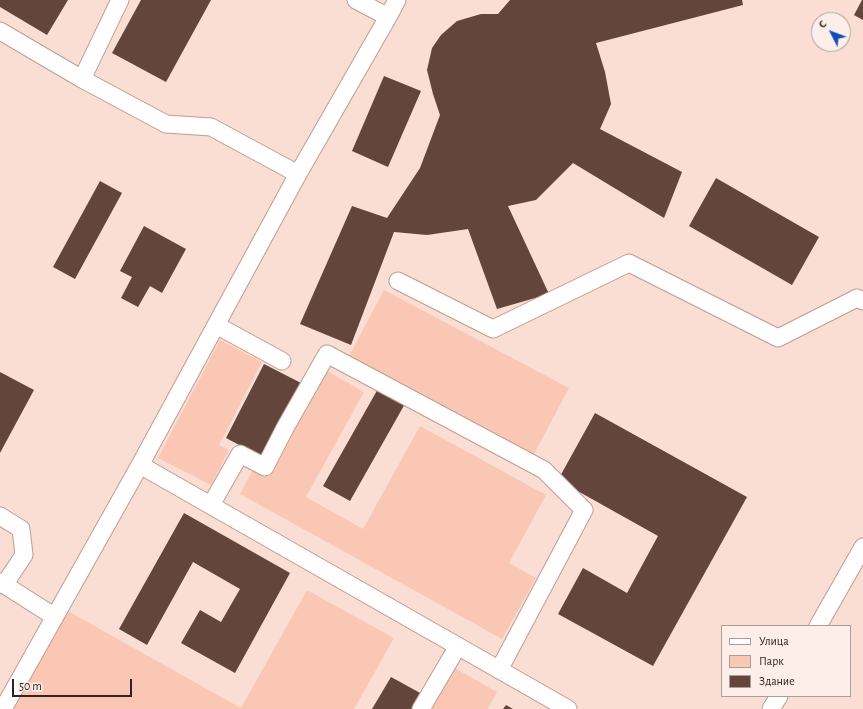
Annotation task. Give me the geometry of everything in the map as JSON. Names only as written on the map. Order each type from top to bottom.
[{"type":"lane","points":[[82,79],[120,0]]},
{"type":"lane","points":[[356,0],[388,17]]},
{"type":"lane","points":[[3,709],[140,465],[298,174],[397,0]]},
{"type":"lane","points":[[0,31],[82,79],[166,124],[211,127],[298,174]]},
{"type":"lane","points":[[398,280],[493,329],[629,263],[778,338],[857,298],[863,301]]},
{"type":"lane","points":[[216,325],[282,361]]},
{"type":"lane","points":[[211,505],[240,454],[264,467],[284,428],[327,354],[544,470],[584,510],[499,670]]},
{"type":"lane","points":[[140,465],[568,709]]},
{"type":"lane","points":[[0,516],[20,529],[24,555],[2,584],[55,617]]},
{"type":"lane","points":[[819,625],[863,547]]},
{"type":"lane","points":[[421,709],[458,646]]},
{"type":"lane","points":[[771,709],[777,697]]},
{"type":"green space","points":[[384,290],[569,388],[534,454],[349,356]]},
{"type":"green space","points":[[220,340],[262,362],[219,445],[229,450],[211,485],[158,458]]},
{"type":"green space","points":[[327,371],[364,392],[306,497],[363,529],[420,426],[546,495],[509,563],[536,578],[502,639],[240,494],[254,468],[269,476]]},
{"type":"green space","points":[[307,590],[394,638],[354,709],[8,709],[64,609],[241,708]]},
{"type":"green space","points":[[453,667],[497,692],[488,709],[428,709]]},
{"type":"building","points":[[0,0],[68,0],[47,35],[0,7]]},
{"type":"building","points":[[141,0],[211,0],[166,82],[112,53]]},
{"type":"building","points":[[510,0],[742,0],[743,5],[596,43],[605,72],[611,104],[600,129],[682,172],[664,218],[573,163],[536,200],[508,206],[549,294],[497,309],[468,229],[427,235],[394,232],[351,345],[300,324],[352,206],[387,218],[420,168],[440,115],[427,70],[432,48],[441,35],[457,21],[481,14],[498,14]]},
{"type":"building","points":[[863,0],[863,20],[854,15]]},
{"type":"building","points":[[384,76],[421,91],[388,167],[352,151]]},
{"type":"building","points":[[716,178],[819,237],[792,285],[689,226]]},
{"type":"building","points":[[100,181],[122,193],[75,279],[53,267]]},
{"type":"building","points":[[144,226],[186,249],[162,293],[150,286],[138,307],[121,298],[132,277],[120,271]]},
{"type":"building","points":[[264,364],[301,383],[262,457],[226,438]]},
{"type":"building","points":[[0,372],[34,390],[0,453]]},
{"type":"building","points":[[379,387],[406,402],[350,501],[323,486]]},
{"type":"building","points":[[595,413],[747,497],[653,666],[558,614],[583,568],[627,593],[658,536],[558,480]]},
{"type":"building","points":[[184,513],[290,573],[235,673],[181,643],[200,610],[221,622],[240,589],[193,562],[147,645],[119,629]]},
{"type":"building","points":[[391,677],[422,694],[413,709],[372,709]]},
{"type":"building","points":[[506,705],[513,709],[503,709]]}]
